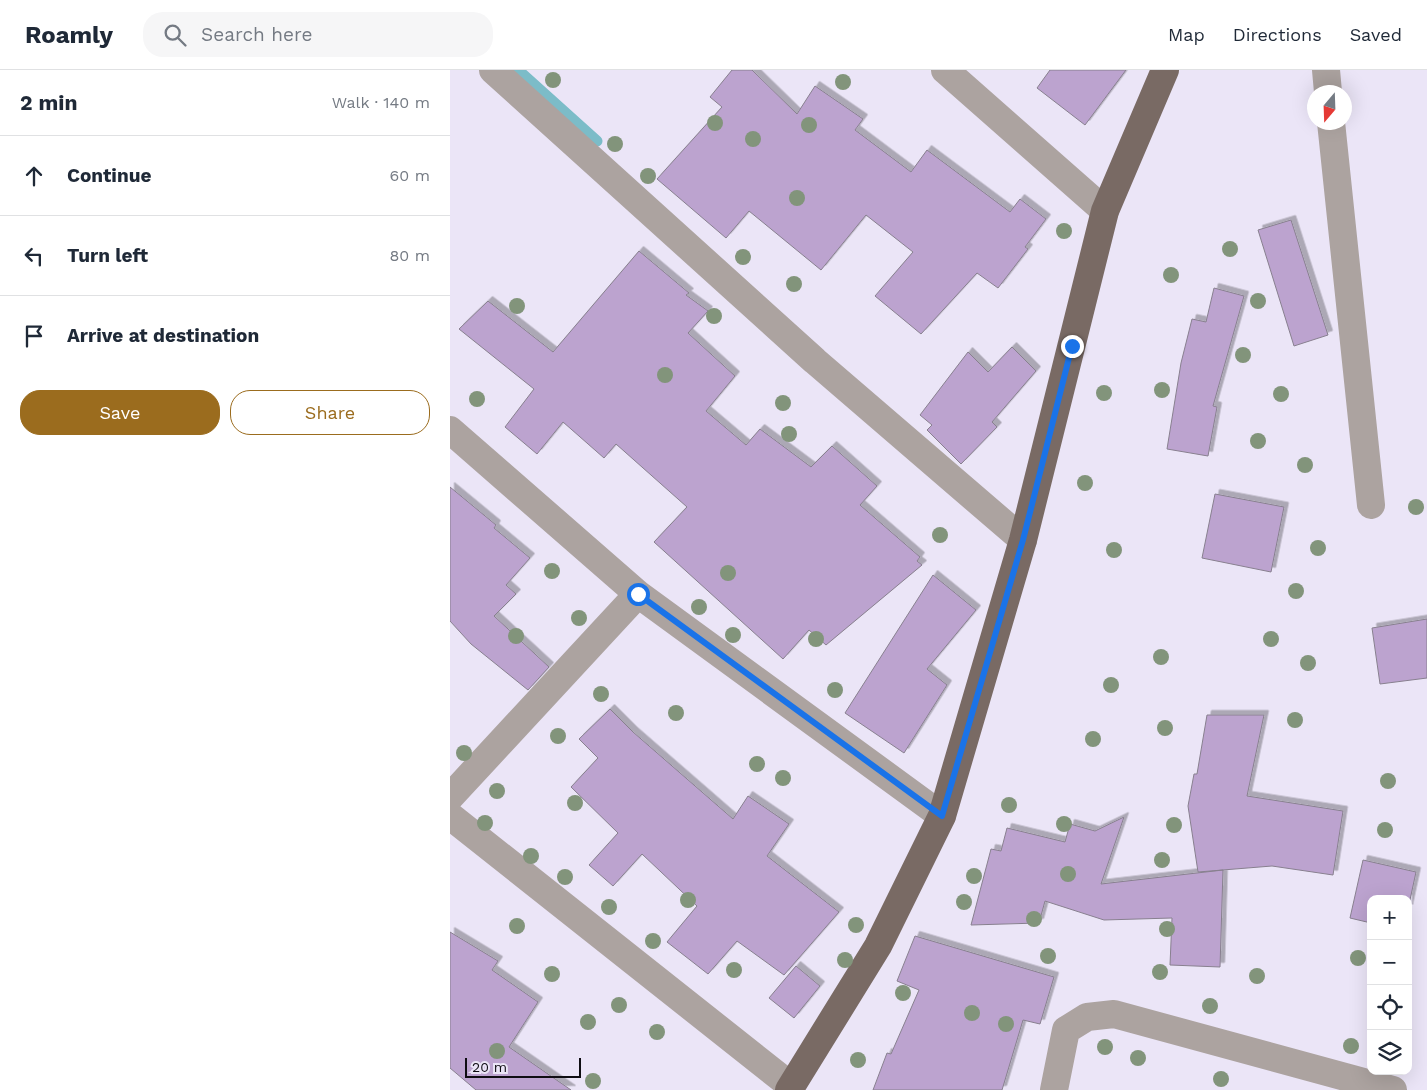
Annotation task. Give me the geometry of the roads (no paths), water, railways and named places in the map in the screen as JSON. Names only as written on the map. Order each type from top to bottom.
[{"type":"main road","points":[[790,1088],[878,946],[942,816],[1023,540],[1105,211],[1165,70]]},
{"type":"street","points":[[493,70],[815,361],[1023,540]]},
{"type":"street","points":[[945,70],[1105,211]]},
{"type":"street","points":[[1326,70],[1327,85]]},
{"type":"street","points":[[1332,130],[1371,504]]},
{"type":"street","points":[[450,430],[638,594],[942,816]]},
{"type":"street","points":[[450,797],[638,594]]},
{"type":"street","points":[[450,816],[790,1088]]},
{"type":"street","points":[[1054,1090],[1066,1030],[1087,1017],[1114,1014],[1393,1090]]},
{"type":"waterway","points":[[518,70],[597,141]]}]
